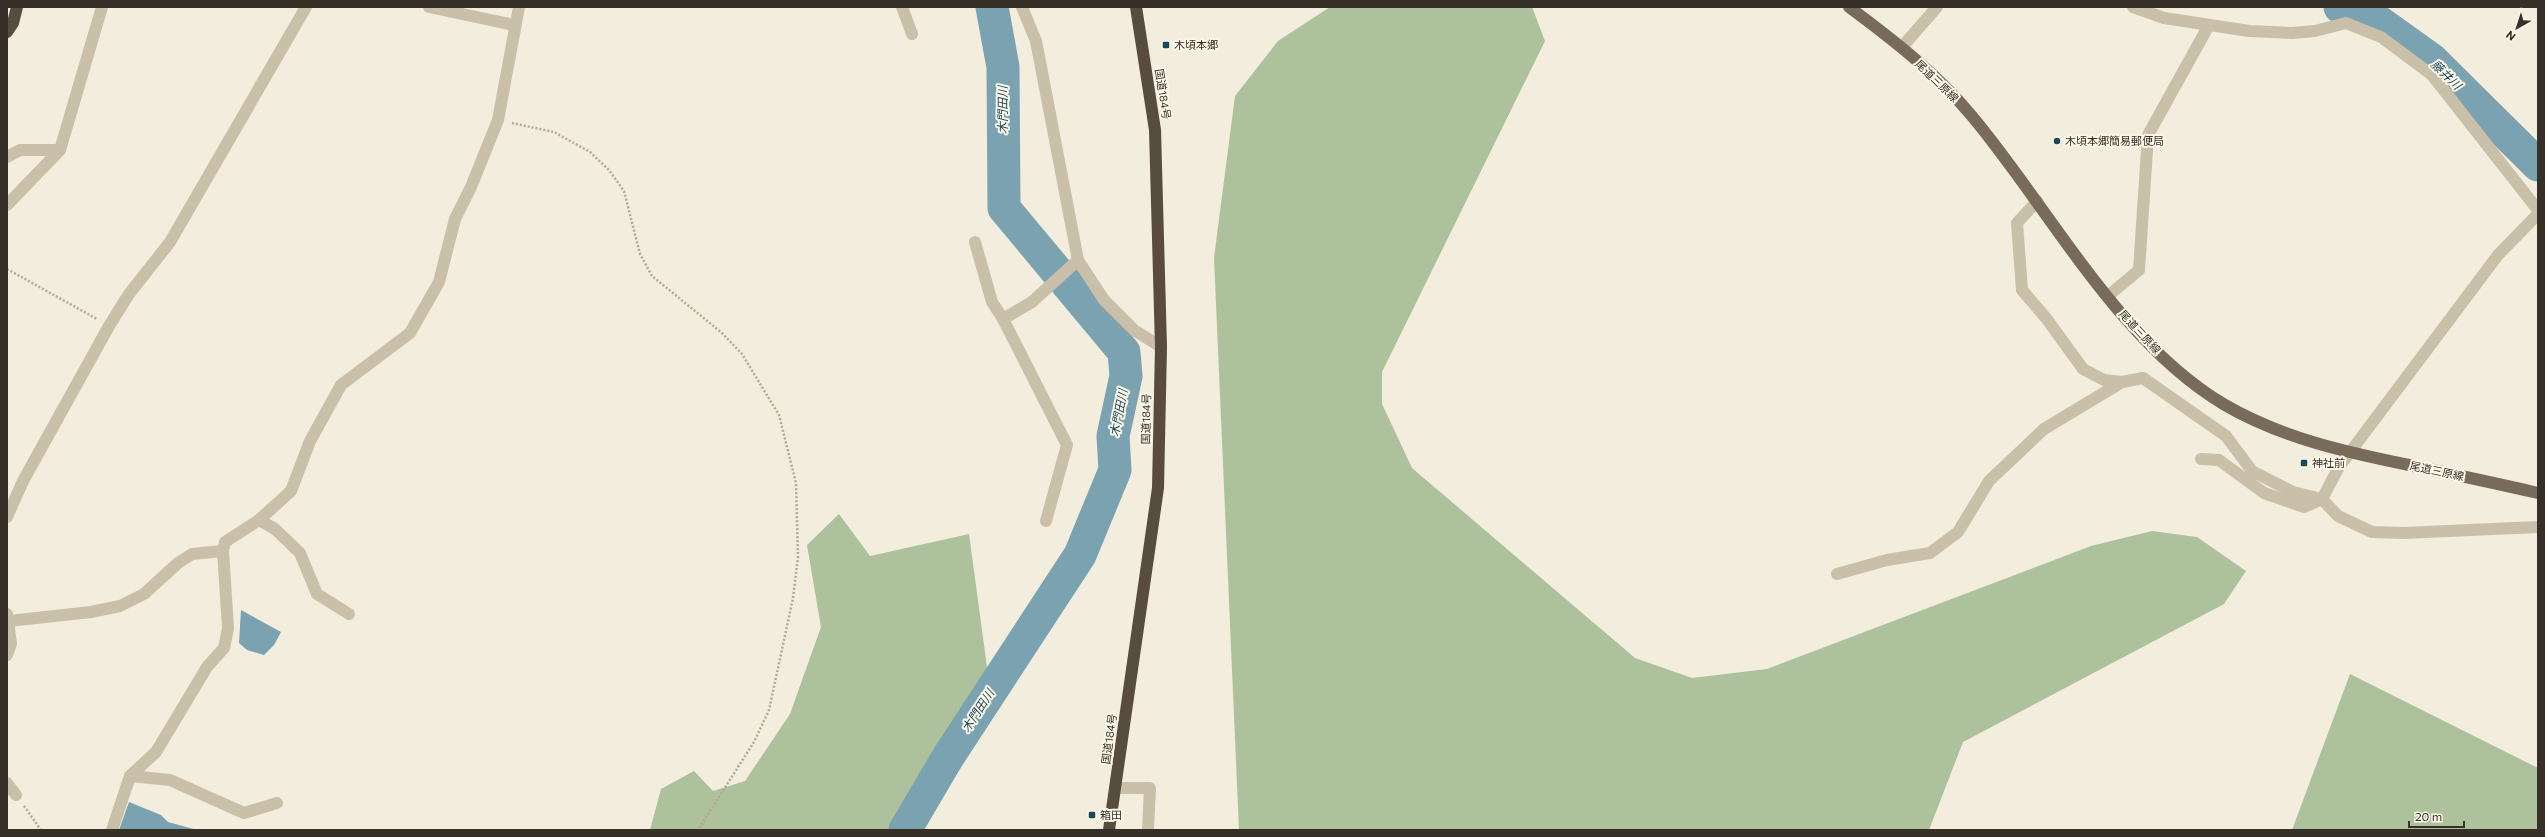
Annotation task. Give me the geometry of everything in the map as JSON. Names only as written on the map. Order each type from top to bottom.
[{"type":"highway","points":[[7,32],[13,23],[17,7]]},
{"type":"highway","name":"国道184号","points":[[1109,830],[1158,488],[1161,347],[1155,130],[1136,7]]},
{"type":"main road","name":"尾道三原線","points":[[1849,7],[1902,47],[1970,114],[2127,322],[2171,365],[2224,404],[2282,433],[2350,453],[2538,492]]},
{"type":"street","points":[[7,205],[60,150],[102,7]]},
{"type":"street","points":[[7,517],[23,480],[109,326],[129,294],[170,242],[306,7]]},
{"type":"street","points":[[429,7],[479,12],[514,24]]},
{"type":"street","points":[[112,830],[130,776],[156,752],[207,668],[224,648],[228,628],[223,551],[225,542],[259,520],[291,491],[310,441],[341,385],[382,356],[410,333],[439,282],[455,219],[471,187],[498,120],[514,24],[519,7]]},
{"type":"street","points":[[902,7],[912,34]]},
{"type":"street","points":[[1022,7],[1036,41],[1078,260],[1104,300],[1134,330],[1161,347]]},
{"type":"street","points":[[1902,47],[1937,7]]},
{"type":"street","points":[[2133,7],[2164,18],[2249,31],[2292,33],[2315,31],[2346,23],[2382,37],[2432,75],[2538,210]]},
{"type":"street","points":[[2108,296],[2139,270],[2148,135],[2209,25]]},
{"type":"street","points":[[7,157],[20,150],[60,150]]},
{"type":"street","points":[[2037,201],[2016,223],[2022,290],[2046,318],[2083,369],[2104,380],[2122,382],[2143,378],[2226,436],[2252,471],[2293,492],[2322,499],[2338,516],[2372,532],[2403,533],[2538,527]]},
{"type":"street","points":[[2201,459],[2219,460],[2264,493],[2304,507],[2322,499],[2339,467],[2498,255],[2538,214]]},
{"type":"street","points":[[976,242],[992,302],[1003,319],[1067,445],[1046,522]]},
{"type":"street","points":[[1003,319],[1032,302],[1078,260]]},
{"type":"street","points":[[1837,574],[1887,560],[1930,553],[1958,532],[1989,481],[2044,429],[2122,382]]},
{"type":"street","points":[[259,520],[275,529],[300,553],[317,594],[349,614]]},
{"type":"street","points":[[7,654],[11,644],[8,617],[91,612],[120,606],[144,594],[178,563],[192,554],[223,551]]},
{"type":"street","points":[[130,776],[170,780],[244,813],[277,803]]},
{"type":"street","points":[[7,783],[16,795]]},
{"type":"street","points":[[1115,788],[1150,788],[1148,830]]},
{"type":"path","points":[[498,120],[554,132],[590,152],[609,170],[624,191],[640,254],[652,276],[722,333],[742,354],[779,415],[796,483],[798,557],[793,598],[769,710],[754,742],[698,830]]},
{"type":"path","points":[[7,269],[109,326]]},
{"type":"path","points":[[16,795],[41,830]]},
{"type":"green space","points":[[1330,7],[1532,7],[1545,41],[1382,372],[1382,404],[1412,468],[1635,658],[1692,678],[1767,669],[2091,546],[2152,531],[2197,537],[2246,571],[2224,604],[1963,742],[1929,830],[1239,830],[1214,258],[1235,96],[1278,41]]},
{"type":"green space","points":[[839,514],[870,556],[969,534],[989,682],[888,830],[650,830],[661,789],[694,771],[713,791],[745,781],[790,714],[821,627],[807,545]]},
{"type":"green space","points":[[2350,674],[2538,768],[2538,830],[2292,830]]},
{"type":"water","points":[[241,610],[281,632],[274,645],[264,655],[247,650],[239,643]]},
{"type":"water","points":[[129,802],[161,815],[168,822],[197,830],[119,830]]},
{"type":"waterway","name":"木門田川","points":[[905,830],[948,757],[1080,555],[1115,470],[1113,436],[1126,376],[1124,352],[1004,208],[1003,67],[992,7]]},
{"type":"waterway","name":"藤井川","points":[[2340,7],[2372,17],[2432,60],[2538,165]]},
{"type":"place","name":"木頃本郷","points":[[1166,45]]},
{"type":"place","name":"木頃本郷簡易郵便局","points":[[2057,141]]},
{"type":"place","name":"神社前","points":[[2304,463]]},
{"type":"place","name":"箱田","points":[[1092,815]]}]
